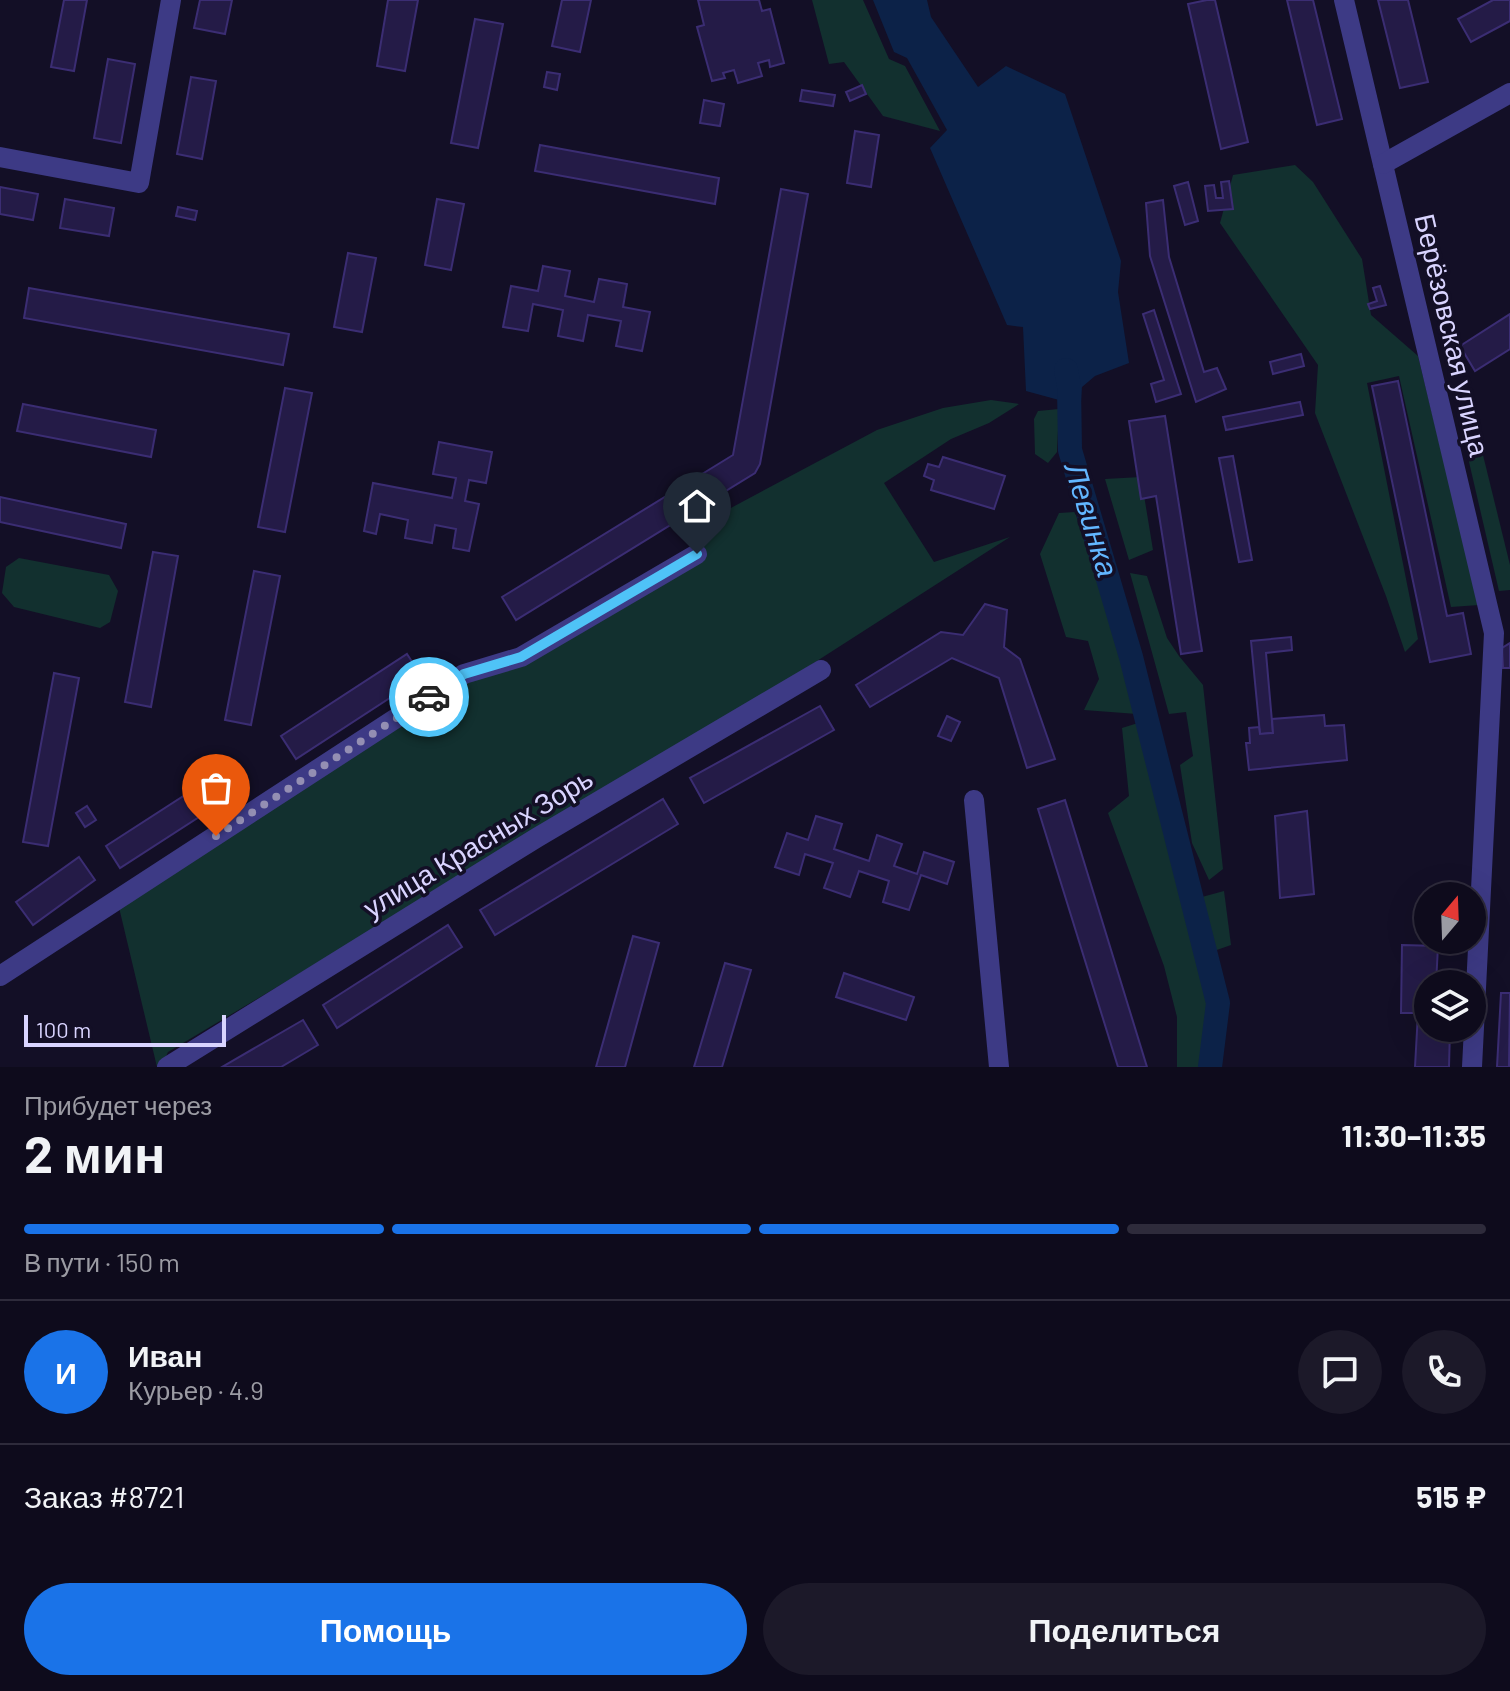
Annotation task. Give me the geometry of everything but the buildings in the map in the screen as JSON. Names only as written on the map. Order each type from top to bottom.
[{"type":"street","points":[[0,157],[139,183],[171,0]]},
{"type":"street","name":"Берёзовская улица","points":[[1344,0],[1494,633],[1472,1067]]},
{"type":"street","points":[[1383,164],[1510,93]]},
{"type":"street","points":[[0,976],[464,674],[521,657],[697,554]]},
{"type":"street","name":"улица Красных Зорь","points":[[167,1067],[538,837],[821,670]]},
{"type":"street","points":[[974,800],[999,1067]]},
{"type":"green space","points":[[812,0],[863,0],[889,59],[905,66],[940,131],[883,116],[844,62],[829,64]]},
{"type":"green space","points":[[1295,165],[1313,182],[1362,259],[1371,315],[1418,356],[1479,605],[1451,607],[1399,376],[1367,383],[1418,639],[1405,652],[1315,413],[1318,365],[1220,223],[1233,175]]},
{"type":"green space","points":[[991,400],[1019,404],[989,423],[951,439],[884,483],[934,562],[1010,537],[739,711],[168,1052],[161,1067],[157,1067],[117,899],[463,674],[521,657],[696,554],[684,533],[877,430],[943,408]]},
{"type":"green space","points":[[1059,409],[1057,452],[1048,463],[1035,454],[1034,419],[1038,411]]},
{"type":"green space","points":[[1466,449],[1482,451],[1510,565],[1510,590],[1499,591]]},
{"type":"green space","points":[[1141,477],[1153,550],[1129,560],[1105,479]]},
{"type":"green space","points":[[1075,512],[1137,714],[1084,710],[1099,679],[1088,641],[1066,637],[1040,554],[1059,513]]},
{"type":"green space","points":[[19,558],[109,575],[118,591],[110,622],[100,628],[14,607],[2,593],[6,567]]},
{"type":"green space","points":[[1130,573],[1147,576],[1167,638],[1203,685],[1223,869],[1209,880],[1192,843],[1180,765],[1193,756],[1186,712],[1169,714]]},
{"type":"green space","points":[[1138,723],[1212,1003],[1203,1067],[1177,1067],[1177,1017],[1164,966],[1108,813],[1129,796],[1122,728]]},
{"type":"green space","points":[[1224,891],[1231,945],[1211,952],[1202,897]]},
{"type":"water","points":[[873,0],[927,0],[931,17],[978,87],[1006,66],[1065,94],[1121,261],[1118,292],[1129,363],[1095,376],[1082,387],[1081,402],[1070,403],[1026,391],[1023,327],[1007,325],[930,148],[947,130],[907,58],[894,52]]},
{"type":"waterway","name":"Левинка","points":[[1066,370],[1070,450],[1131,657],[1218,1003],[1210,1067]]},
{"type":"way so far","points":[[216,836],[429,697]]},
{"type":"route","points":[[429,697],[464,674],[521,657],[697,554]]}]
